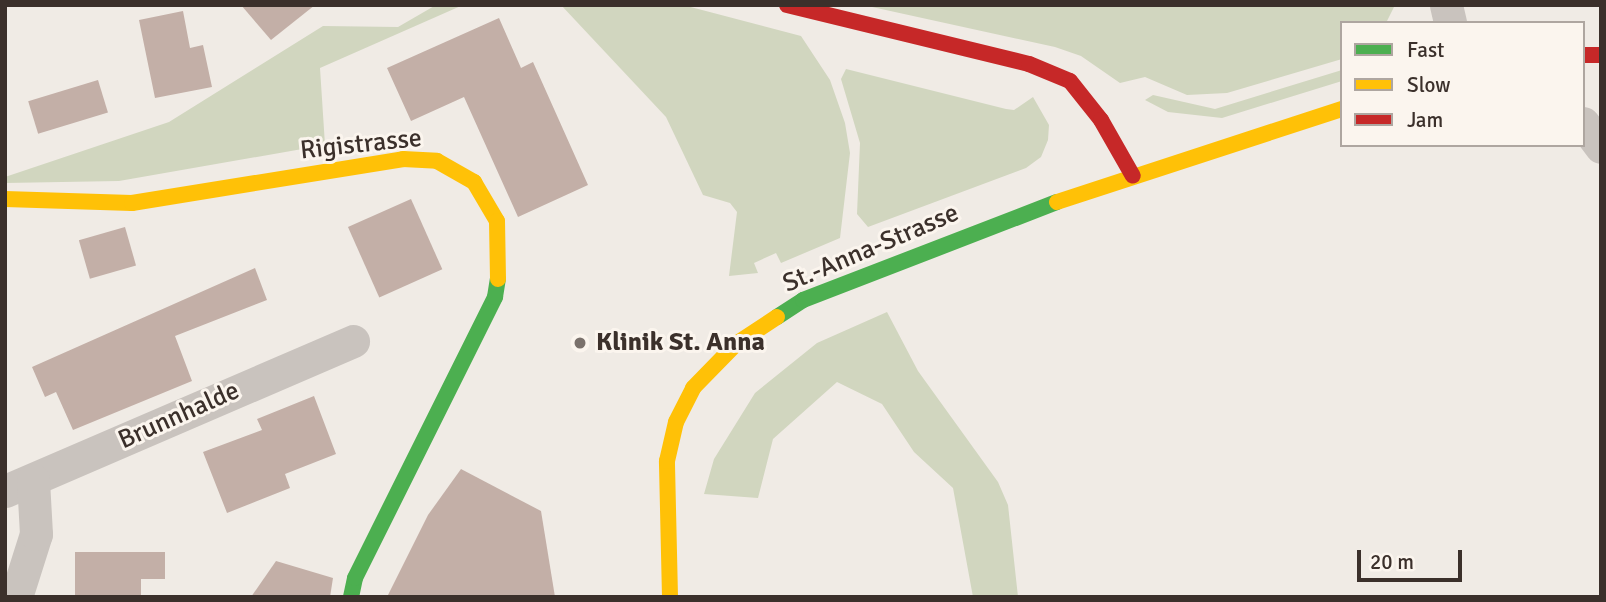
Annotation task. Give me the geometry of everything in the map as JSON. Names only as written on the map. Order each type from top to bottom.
[{"type":"street","points":[[787,5],[1029,64],[1070,81],[1101,120],[1133,176]]},
{"type":"street","name":"St.-Anna-Strasse","points":[[670,597],[665,557],[667,461],[676,422],[693,388],[736,344],[803,300],[1133,176],[1340,109]]},
{"type":"street","points":[[1585,126],[1601,147]]},
{"type":"street","name":"Rigistrasse","points":[[5,199],[132,202],[403,159],[437,161],[474,182],[496,221],[501,255],[495,297],[355,578],[351,597]]},
{"type":"street","name":"Brunnhalde","points":[[19,485],[353,341]]},
{"type":"street","points":[[16,597],[36,534],[19,485]]},
{"type":"green space","points":[[436,5],[463,5],[320,68],[325,145],[119,181],[5,183],[5,177],[169,122],[323,26],[398,27]]},
{"type":"green space","points":[[561,5],[683,5],[801,36],[830,80],[845,123],[850,153],[840,238],[781,263],[776,253],[754,263],[758,273],[729,276],[737,212],[730,203],[703,195],[666,117]]},
{"type":"green space","points":[[863,5],[1395,5],[1387,21],[1340,21],[1340,60],[1227,93],[1187,95],[1145,77],[1120,83],[1081,56],[1055,47]]},
{"type":"green space","points":[[846,69],[1006,109],[1014,110],[1033,97],[1049,125],[1048,140],[1041,157],[1026,168],[868,227],[857,214],[860,143],[841,79]]},
{"type":"green space","points":[[1340,71],[1340,82],[1222,118],[1168,112],[1145,100],[1153,95],[1215,109]]},
{"type":"green space","points":[[887,312],[918,371],[998,482],[1008,505],[1018,597],[973,597],[953,488],[914,452],[882,404],[837,382],[773,439],[758,498],[704,494],[714,459],[755,393],[817,343]]},
{"type":"building","points":[[241,5],[315,5],[271,40]]},
{"type":"building","points":[[183,11],[190,48],[203,45],[212,87],[155,98],[139,20]]},
{"type":"building","points":[[499,18],[521,68],[533,62],[588,185],[518,217],[464,97],[411,121],[387,68]]},
{"type":"building","points":[[98,80],[108,113],[38,134],[28,101]]},
{"type":"building","points":[[411,199],[442,269],[379,297],[348,227]]},
{"type":"building","points":[[125,227],[136,265],[90,279],[79,240]]},
{"type":"building","points":[[255,268],[267,300],[175,336],[192,381],[73,430],[56,392],[45,397],[32,367]]},
{"type":"building","points":[[314,396],[336,454],[285,474],[290,488],[227,513],[203,452],[262,430],[257,419]]},
{"type":"building","points":[[461,469],[541,511],[555,597],[387,597],[428,515]]},
{"type":"building","points":[[75,552],[165,552],[165,579],[141,579],[141,597],[75,597]]},
{"type":"building","points":[[276,561],[333,578],[330,597],[251,597]]},
{"type":"traffic: fast","points":[[777,317],[803,300],[1057,202]]},
{"type":"traffic: fast","points":[[351,597],[355,578],[495,297],[498,279]]},
{"type":"traffic: slow","points":[[1057,202],[1340,110]]},
{"type":"traffic: slow","points":[[5,199],[132,203],[403,159],[437,161],[474,182],[497,221],[498,279]]},
{"type":"traffic: slow","points":[[670,597],[667,461],[676,422],[693,388],[736,344],[777,317]]},
{"type":"traffic: jam","points":[[787,5],[1029,64],[1070,81],[1101,120],[1133,176]]},
{"type":"traffic: jam","points":[[1585,55],[1601,55]]},
{"type":"place","name":"Klinik St. Anna","points":[[580,343]]}]
